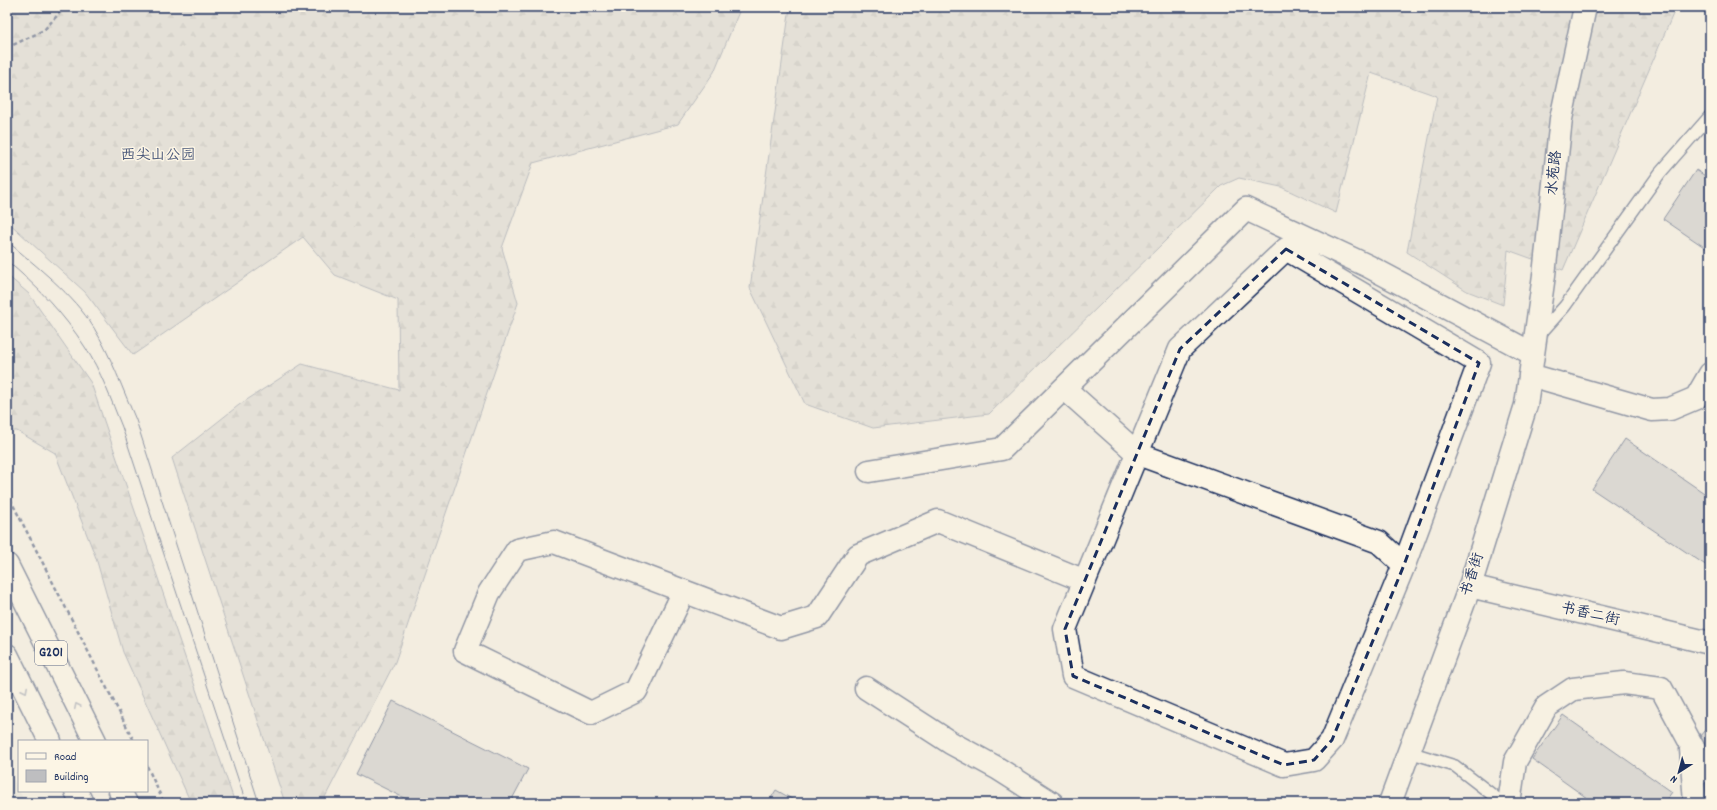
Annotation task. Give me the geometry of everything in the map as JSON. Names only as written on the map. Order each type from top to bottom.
[{"type":"main road","name":"水苑路","points":[[1533,356],[1561,118],[1585,7]]},
{"type":"main road","points":[[869,471],[1002,449],[1246,209],[1368,266],[1533,356],[1652,410],[1670,409],[1696,398],[1710,374]]},
{"type":"main road","points":[[1286,249],[1479,363],[1404,565],[1332,740],[1314,760],[1284,765],[1072,676],[1065,629],[1180,349],[1286,249]]},
{"type":"main road","name":"书香街","points":[[1390,803],[1470,586],[1526,404],[1533,356]]},
{"type":"main road","points":[[1064,388],[1138,454],[1380,542],[1404,565]]},
{"type":"main road","points":[[684,591],[636,691],[591,713],[465,651],[489,593],[517,550],[554,542],[684,591],[781,628],[817,617],[858,555],[938,521],[1085,580]]},
{"type":"main road","name":"G201","points":[[7,565],[94,740]]},
{"type":"main road","name":"书香二街","points":[[1470,586],[1710,643]]},
{"type":"main road","name":"G201","points":[[7,655],[50,740]]},
{"type":"main road","points":[[1509,803],[1515,762],[1546,707],[1573,689],[1624,683],[1661,688],[1691,746],[1703,766],[1710,772]]},
{"type":"main road","points":[[866,688],[951,743],[997,768],[1052,803]]},
{"type":"main road","points":[[1691,746],[1695,803]]},
{"type":"main road","points":[[76,792],[82,803]]},
{"type":"main road","points":[[120,792],[126,803]]},
{"type":"lane","points":[[1533,356],[1565,306],[1660,173],[1710,116]]},
{"type":"lane","points":[[1409,752],[1455,766],[1503,803]]},
{"type":"path","points":[[7,48],[44,30],[65,7]]},
{"type":"path","points":[[7,493],[133,740]]},
{"type":"path","points":[[148,768],[164,803]]},
{"type":"highlighted area","points":[[1286,249],[1479,363],[1404,565],[1332,740],[1314,760],[1284,765],[1073,676],[1065,629],[1180,349]]},
{"type":"shaded area","points":[[7,767],[18,789],[18,792],[20,792],[26,803],[7,803]]},
{"type":"green space","name":"西尖山公园","points":[[7,7],[741,7],[714,72],[678,124],[533,163],[502,248],[518,303],[395,662],[322,803],[285,803],[172,458],[239,405],[302,364],[399,390],[398,300],[335,275],[303,237],[133,355],[85,292],[7,221]]},
{"type":"green space","points":[[790,7],[1676,7],[1563,270],[1508,250],[1503,305],[1467,291],[1407,252],[1437,96],[1371,73],[1336,213],[1281,187],[1239,178],[1221,186],[989,414],[873,428],[805,404],[750,288]]},
{"type":"green space","points":[[7,275],[29,294],[91,383],[235,803],[191,803],[123,652],[96,558],[55,453],[17,431],[7,431]]},
{"type":"building","points":[[1696,170],[1710,179],[1710,251],[1663,219]]},
{"type":"building","points":[[1625,439],[1710,497],[1710,568],[1592,489]]},
{"type":"building","points":[[393,701],[528,769],[510,803],[414,803],[356,774]]},
{"type":"building","points":[[1563,715],[1672,792],[1664,803],[1594,803],[1532,759]]},
{"type":"building","points":[[1710,724],[1710,756],[1694,743]]},
{"type":"building","points":[[776,790],[799,803],[768,803]]},
{"type":"tram line","points":[[7,241],[42,271],[76,304],[94,328],[111,362],[136,420],[259,803]]},
{"type":"tram line","points":[[7,261],[39,290],[68,323],[91,356],[105,386],[122,427],[246,803]]}]
